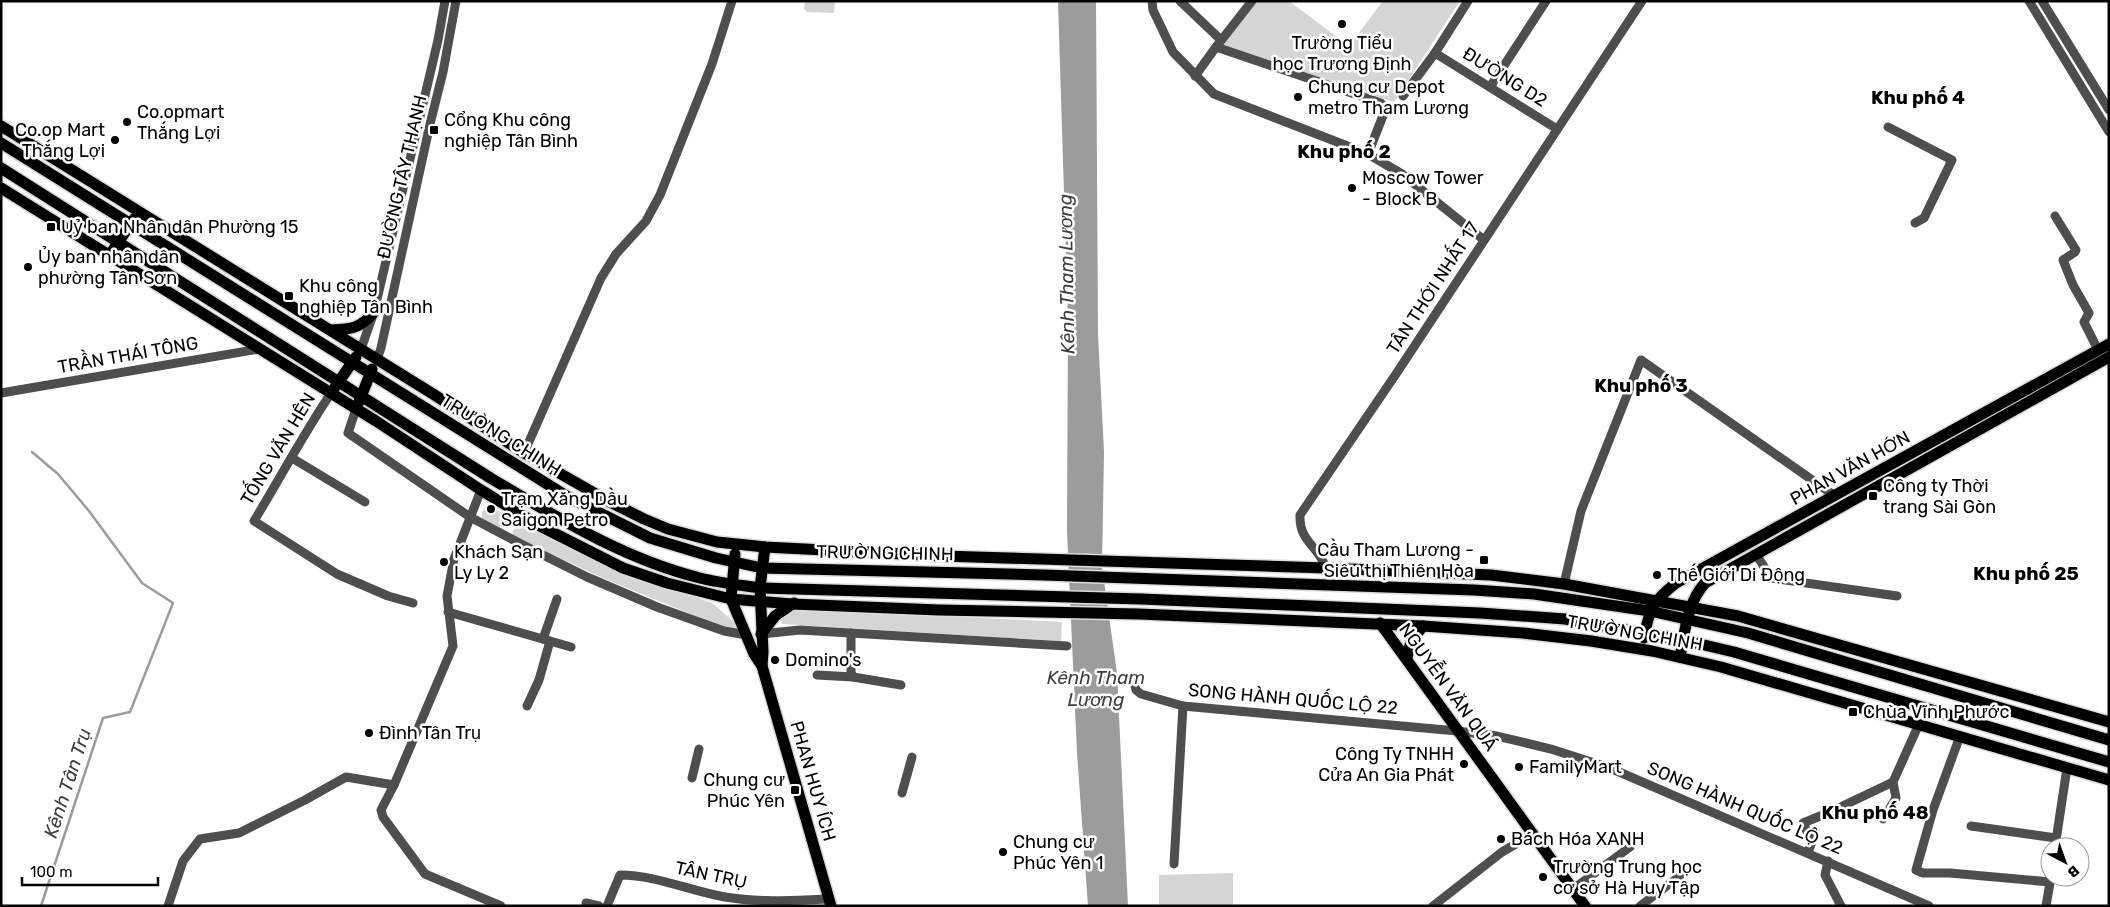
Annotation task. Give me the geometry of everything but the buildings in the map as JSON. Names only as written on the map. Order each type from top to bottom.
[{"type":"main road","name":"TRƯỜNG CHINH","points":[[1,126],[377,359],[524,453],[644,519],[697,538],[765,548],[1491,575],[1564,584],[1652,606],[1689,613],[1738,616],[2109,722]]},
{"type":"main road","name":"TRƯỜNG CHINH","points":[[1,143],[531,475],[604,516],[650,538],[688,551],[762,568],[1044,575],[1143,580],[1474,590],[1652,606]]},
{"type":"main road","name":"TRƯỜNG CHINH","points":[[1,168],[566,524],[658,565],[700,578],[760,588],[1141,599],[1480,613],[1565,619],[1683,640],[1821,676],[2109,762]]},
{"type":"main road","points":[[1,188],[331,393],[481,490],[563,539],[623,568],[667,583],[731,599],[760,602],[939,610],[940,593]]},
{"type":"main road","points":[[109,256],[140,212]]},
{"type":"main road","points":[[293,327],[330,330],[357,327],[365,322],[374,312]]},
{"type":"main road","name":"PHAN VĂN HỚN","points":[[1680,657],[1689,613],[1699,590],[1705,582],[1756,554],[2109,344]]},
{"type":"main road","points":[[331,393],[361,349]]},
{"type":"main road","name":"PHAN VĂN HỚN","points":[[1652,606],[1676,584],[1835,496],[1909,462],[2109,357]]},
{"type":"main road","points":[[356,409],[377,359]]},
{"type":"main road","points":[[736,545],[731,599],[748,635],[754,654],[762,666]]},
{"type":"main road","points":[[762,666],[760,588],[765,548]]},
{"type":"main road","points":[[942,556],[942,572]]},
{"type":"main road","points":[[1561,598],[1564,584]]},
{"type":"main road","points":[[761,634],[775,616],[792,604],[823,589]]},
{"type":"main road","points":[[1642,649],[1652,606]]},
{"type":"main road","name":"NGUYỄN VĂN QUÁ","points":[[1370,609],[1585,906]]},
{"type":"main road","name":"TRƯỜNG CHINH","points":[[939,610],[1139,614],[1383,626],[1423,626],[1523,633],[1642,649],[1721,667],[2109,780]]},
{"type":"main road","name":"TRƯỜNG CHINH","points":[[1689,613],[1748,633],[2109,740]]},
{"type":"main road","points":[[1407,658],[1410,641],[1423,626]]},
{"type":"main road","name":"PHAN HUY ÍCH","points":[[762,666],[830,902]]},
{"type":"street","name":"ĐƯỜNG TÂY THẠNH","points":[[361,349],[374,312],[438,40],[445,1]]},
{"type":"street","name":"ĐƯỜNG TÂY THẠNH","points":[[377,359],[450,42],[456,1]]},
{"type":"street","points":[[524,453],[601,278],[616,254],[646,221],[660,195],[712,64],[732,1]]},
{"type":"street","points":[[1152,1],[1153,10],[1173,52],[1214,94],[1368,154],[1402,174],[1484,240]]},
{"type":"street","points":[[1180,1],[1218,44],[1381,103],[1384,113],[1368,154]]},
{"type":"street","points":[[1195,76],[1252,1]]},
{"type":"street","points":[[1403,96],[1435,53],[1468,1]]},
{"type":"street","points":[[1490,86],[1546,1]]},
{"type":"street","name":"TÂN THỚI NHẤT 17","points":[[1326,568],[1323,558],[1303,536],[1300,527],[1300,515],[1642,1]]},
{"type":"street","points":[[2029,1],[2109,131]]},
{"type":"street","points":[[2042,1],[2109,110]]},
{"type":"street","points":[[438,40],[450,42]]},
{"type":"street","name":"ĐƯỜNG D2","points":[[1435,53],[1557,129]]},
{"type":"street","points":[[418,122],[430,124]]},
{"type":"street","points":[[1888,127],[1952,160],[1924,218],[1915,223]]},
{"type":"street","points":[[2055,216],[2076,250],[2063,260],[2073,285],[2090,313],[2084,322],[2098,350]]},
{"type":"street","name":"TRẦN THÁI TÔNG","points":[[1,393],[259,348]]},
{"type":"street","points":[[1564,584],[1580,511],[1641,360],[1835,496]]},
{"type":"street","name":"TỐNG VĂN HÊN","points":[[331,393],[303,435],[292,458],[254,521],[337,574],[388,596],[413,603]]},
{"type":"street","points":[[356,409],[348,433],[470,517],[587,577],[657,607],[724,631],[748,635]]},
{"type":"street","points":[[292,458],[365,502]]},
{"type":"street","points":[[481,490],[454,559],[447,596],[453,646],[394,785],[381,810],[383,817],[425,874],[501,906]]},
{"type":"street","points":[[1756,554],[1771,578],[1897,596]]},
{"type":"street","points":[[527,706],[539,680],[546,640],[557,599]]},
{"type":"street","points":[[448,612],[571,647]]},
{"type":"street","points":[[761,634],[800,630],[1067,646]]},
{"type":"street","points":[[851,633],[851,672],[853,677]]},
{"type":"street","points":[[817,675],[853,677],[901,684]]},
{"type":"street","name":"SONG HÀNH QUỐC LỘ 22","points":[[1134,682],[1136,690],[1141,694],[1183,706],[1457,731],[1497,736],[1551,749],[1610,768],[1808,852],[1929,906]]},
{"type":"street","points":[[1174,864],[1183,706]]},
{"type":"street","points":[[1883,818],[1896,798],[1893,782],[1919,724]]},
{"type":"street","points":[[1960,736],[1933,810],[1916,870],[1924,873],[2040,878]]},
{"type":"street","points":[[692,778],[699,749]]},
{"type":"street","points":[[902,793],[912,757]]},
{"type":"street","points":[[2056,837],[2067,768]]},
{"type":"street","points":[[168,906],[183,862],[200,839],[239,833],[346,777],[394,785]]},
{"type":"street","points":[[1808,852],[1812,842],[1802,823],[1893,782]]},
{"type":"street","points":[[1971,826],[2040,840]]},
{"type":"street","points":[[1433,906],[1502,852],[1533,834]]},
{"type":"street","points":[[1573,889],[1630,847]]},
{"type":"street","points":[[1828,861],[1825,875],[1841,906]]},
{"type":"street","name":"TÂN TRỤ","points":[[607,906],[620,875],[664,881],[725,897],[770,901],[830,902]]},
{"type":"street","points":[[1640,906],[1680,876]]},
{"type":"street","points":[[2046,906],[2050,887]]},
{"type":"street","points":[[586,906],[586,903],[599,906]]},
{"type":"shaded area","points":[[805,1],[835,1],[834,13],[807,12],[804,9]]},
{"type":"shaded area","points":[[1258,1],[1289,1],[1349,46],[1383,1],[1460,1],[1394,102],[1221,45]]},
{"type":"shaded area","points":[[487,506],[508,515],[509,519],[499,527],[482,518],[482,512]]},
{"type":"shaded area","points":[[519,523],[527,524],[619,570],[712,603],[735,623],[738,631],[718,625],[605,579],[514,537],[512,532]]},
{"type":"shaded area","points":[[793,608],[1062,622],[1061,641],[782,624],[781,617]]},
{"type":"shaded area","points":[[1233,873],[1233,906],[1159,906],[1159,875]]},
{"type":"water","name":"Kênh Tham Lương","points":[[1058,1],[1096,1],[1098,334],[1104,452],[1102,567],[1117,673],[1128,906],[1088,906],[1077,753],[1067,532],[1068,320]]},
{"type":"waterway","name":"Kênh Tân Trụ","points":[[32,452],[58,474],[89,511],[142,583],[173,603],[130,712],[103,718],[41,906]]},
{"type":"place","name":"Trường Tiểu học Trương Định","points":[[1342,24]]},
{"type":"place","name":"Chung cư Depot metro Tham Lương","points":[[1298,97]]},
{"type":"place","name":"Co.opmart Thắng Lợi","points":[[127,122]]},
{"type":"place","name":"Cổng Khu công nghiệp Tân Bình","points":[[434,130]]},
{"type":"place","name":"Co.op Mart Thắng Lợi","points":[[115,140]]},
{"type":"place","name":"Moscow Tower - Block B","points":[[1352,188]]},
{"type":"place","name":"Uỷ ban Nhân dân Phường 15","points":[[51,227]]},
{"type":"place","name":"Ủy ban nhân dân phường Tân Sơn","points":[[28,267]]},
{"type":"place","name":"Khu công nghiệp Tân Bình","points":[[289,296]]},
{"type":"place","name":"Công ty Thời trang Sài Gòn","points":[[1873,496]]},
{"type":"place","name":"Trạm Xăng Dầu Saigon Petro","points":[[491,509]]},
{"type":"place","name":"Cầu Tham Lương - Siêu thị Thiên Hòa","points":[[1484,560]]},
{"type":"place","name":"Khách Sạn Ly Ly 2","points":[[444,562]]},
{"type":"place","name":"Thế Giới Di Động","points":[[1657,575]]},
{"type":"place","name":"Domino's","points":[[775,660]]},
{"type":"place","name":"Chùa Vĩnh Phước","points":[[1853,712]]},
{"type":"place","name":"Đình Tân Trụ","points":[[369,733]]},
{"type":"place","name":"Công Ty TNHH Cửa An Gia Phát","points":[[1464,764]]},
{"type":"place","name":"FamilyMart","points":[[1519,767]]},
{"type":"place","name":"Chung cư Phúc Yên","points":[[795,790]]},
{"type":"place","name":"Bách Hóa XANH","points":[[1501,839]]},
{"type":"place","name":"Chung cư Phúc Yên 1","points":[[1003,852]]},
{"type":"place","name":"Trường Trung học cơ sở Hà Huy Tập","points":[[1543,877]]},
{"type":"district","name":"Khu phố 4","points":[[1918,97]]},
{"type":"district","name":"Khu phố 2","points":[[1344,151]]},
{"type":"district","name":"Khu phố 3","points":[[1641,385]]},
{"type":"district","name":"Khu phố 25","points":[[2026,573]]},
{"type":"district","name":"Khu phố 48","points":[[1875,812]]}]
